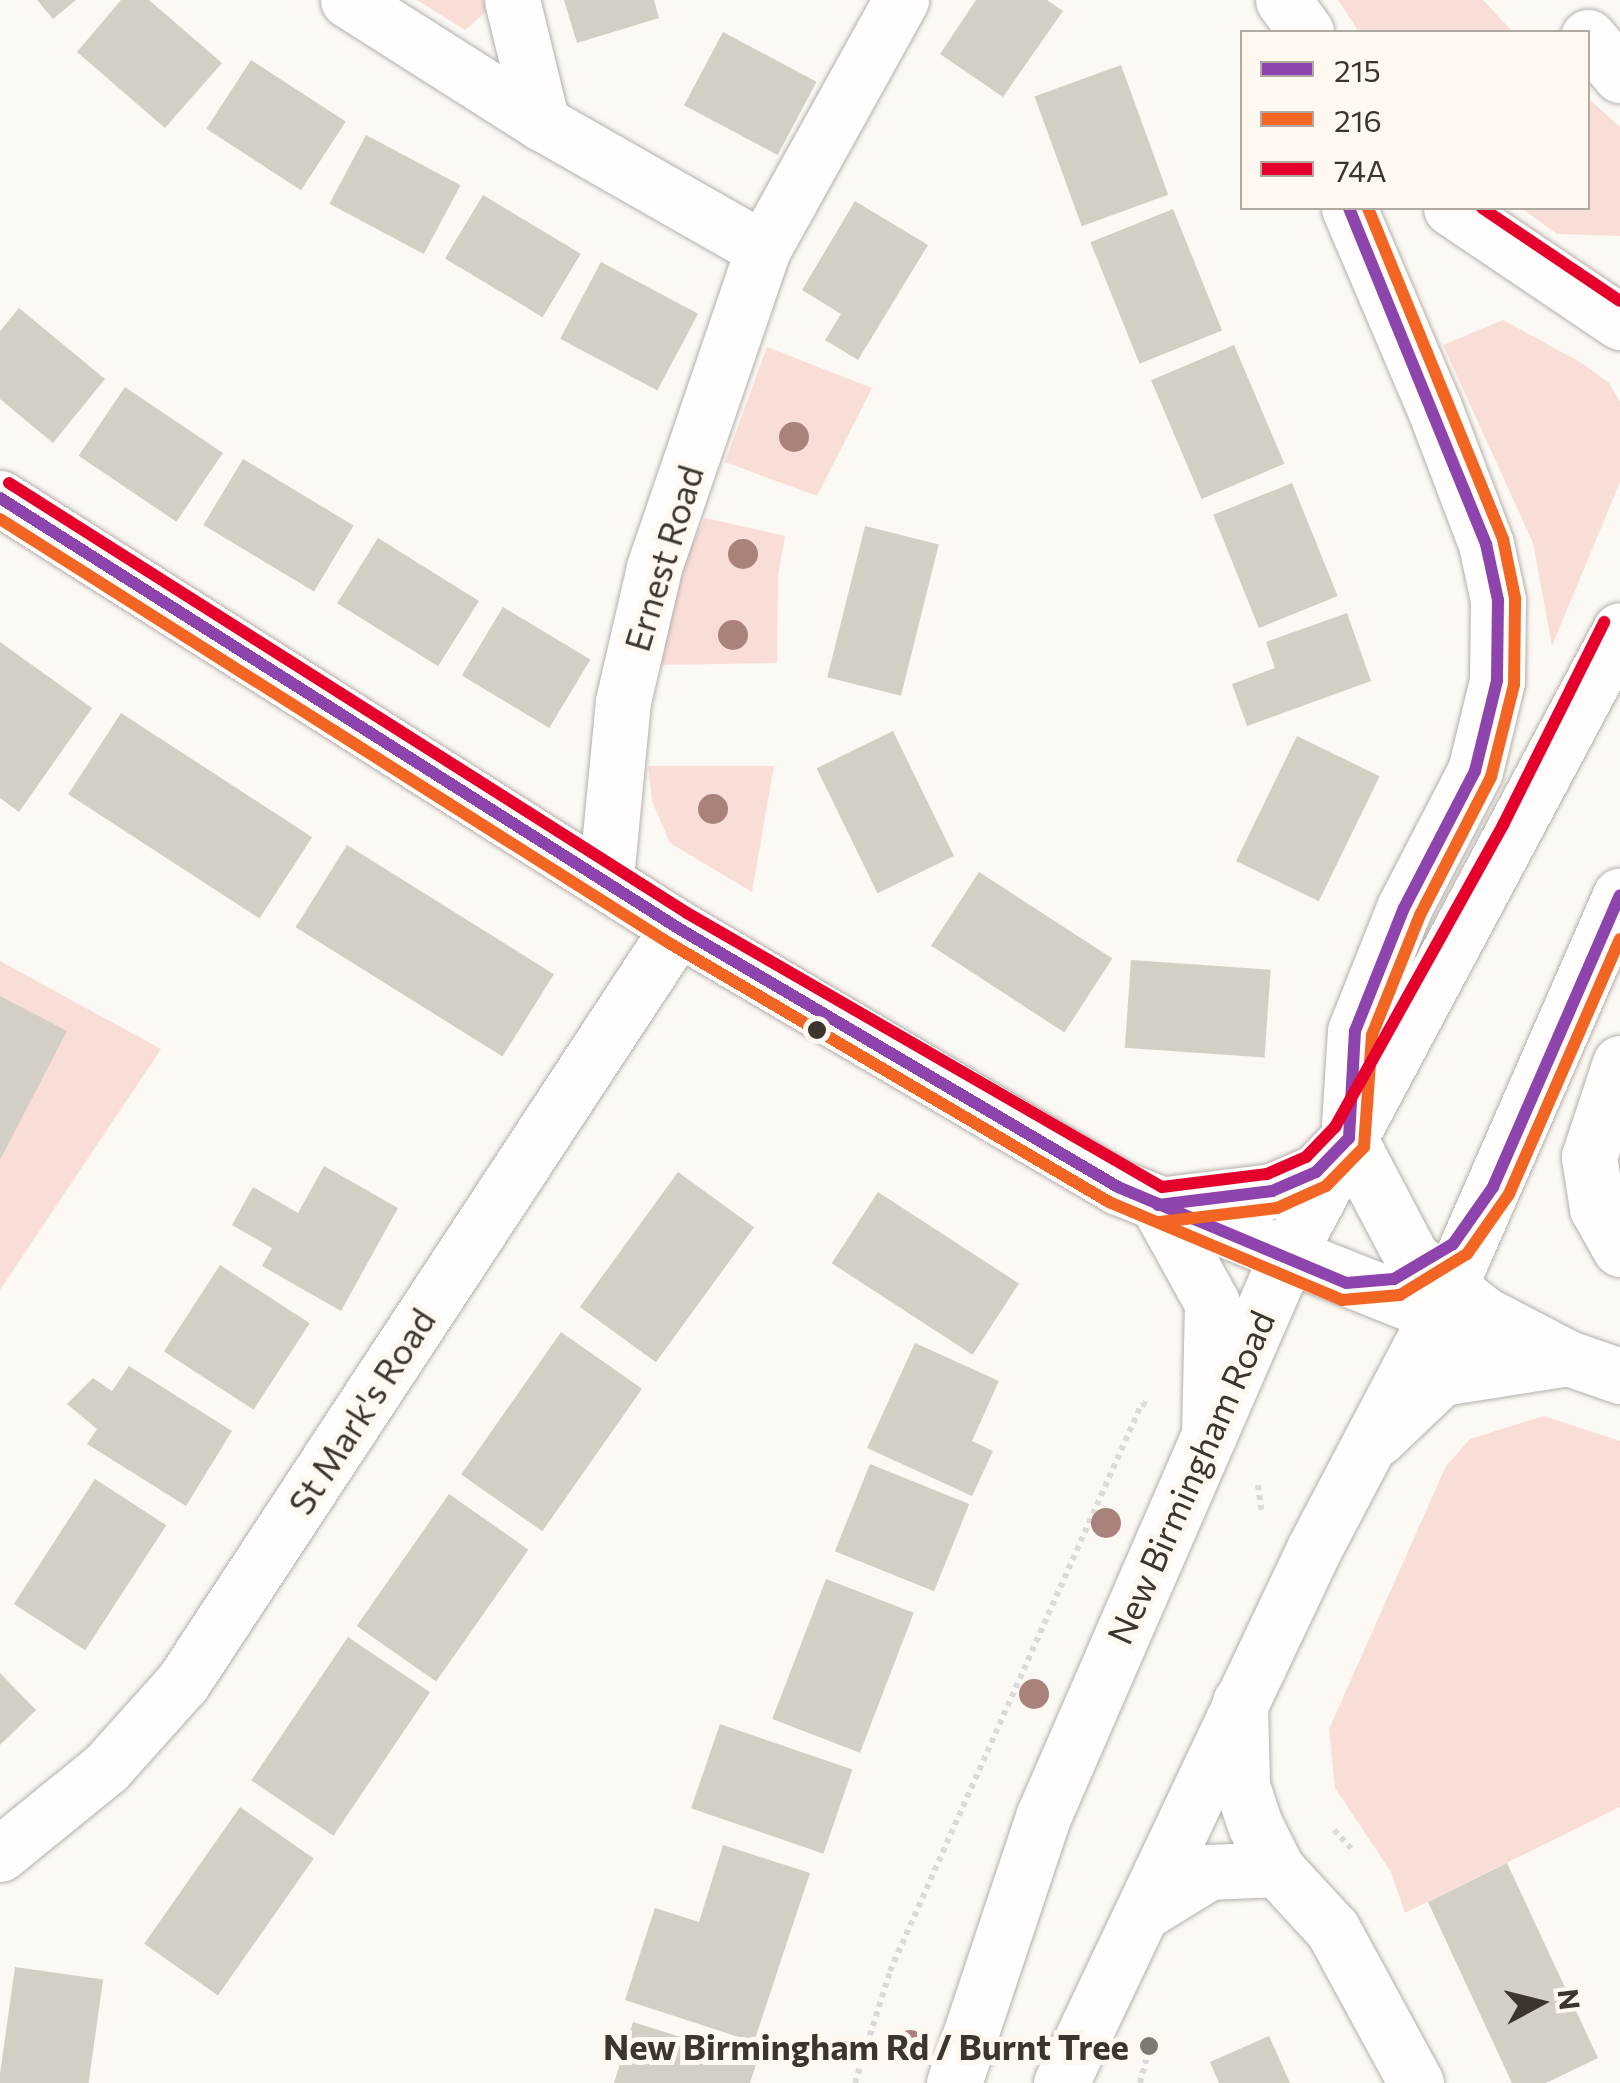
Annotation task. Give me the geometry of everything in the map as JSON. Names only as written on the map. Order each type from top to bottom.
[{"type":"main road","points":[[348,0],[542,124],[762,249]]},
{"type":"main road","points":[[512,0],[542,124]]},
{"type":"main road","name":"Ernest Road","points":[[606,877],[623,701],[654,568],[762,249],[901,0]]},
{"type":"main road","points":[[1260,0],[1275,30]]},
{"type":"main road","points":[[1283,0],[1305,30]]},
{"type":"main road","points":[[1557,0],[1582,30]]},
{"type":"main road","points":[[1590,40],[1620,75]]},
{"type":"main road","points":[[1350,210],[1486,544],[1498,600],[1497,681],[1475,771],[1404,908],[1355,1031],[1348,1138],[1435,1290]]},
{"type":"main road","points":[[1453,210],[1620,322]]},
{"type":"main road","points":[[1563,285],[1620,302]]},
{"type":"main road","points":[[0,498],[606,877],[678,928],[1158,1205],[1346,1283],[1435,1290],[1568,1358],[1620,1376]]},
{"type":"main road","name":"New Birmingham Road","points":[[954,2083],[1042,1818],[1286,1258],[1348,1138],[1518,833],[1620,630]]},
{"type":"main road","points":[[1061,2083],[1240,1702],[1378,1438],[1435,1290],[1493,1187],[1620,895]]},
{"type":"main road","name":"St Mark's Road","points":[[0,1854],[106,1768],[183,1682],[678,928]]},
{"type":"main road","points":[[1620,1063],[1590,1156],[1597,1208],[1620,1250]]},
{"type":"main road","points":[[1158,1205],[1272,1191],[1316,1172],[1348,1138]]},
{"type":"main road","points":[[1158,1205],[1212,1303],[1209,1436]]},
{"type":"main road","points":[[1378,1438],[1440,1378],[1568,1358]]},
{"type":"main road","points":[[1240,1702],[1242,1786],[1277,1869],[1334,1930],[1416,2083]]},
{"type":"main road","points":[[1142,1913],[1209,1872],[1277,1869]]},
{"type":"path","points":[[856,2083],[890,1971],[1142,1403],[1209,1436]]},
{"type":"path","points":[[1326,1822],[1351,1848]]},
{"type":"path","points":[[1140,2083],[1148,2050]]},
{"type":"shaded area","points":[[417,0],[485,0],[487,11],[465,30]]},
{"type":"shaded area","points":[[1338,0],[1483,0],[1511,30],[1358,30]]},
{"type":"shaded area","points":[[1590,100],[1620,127],[1620,236],[1557,234],[1524,210],[1590,210]]},
{"type":"shaded area","points":[[1503,320],[1580,362],[1609,383],[1620,402],[1620,482],[1552,646],[1533,543],[1443,345]]},
{"type":"shaded area","points":[[767,347],[872,388],[817,496],[725,462]]},
{"type":"shaded area","points":[[705,518],[785,536],[778,576],[777,663],[657,665],[673,585]]},
{"type":"shaded area","points":[[648,766],[774,766],[752,892],[670,843],[652,801]]},
{"type":"shaded area","points":[[0,961],[161,1049],[0,1290]]},
{"type":"shaded area","points":[[1544,1416],[1620,1441],[1620,1807],[1405,1913],[1391,1872],[1335,1788],[1329,1729],[1446,1466],[1470,1439]]},
{"type":"building","points":[[37,0],[76,0],[53,19]]},
{"type":"building","points":[[121,0],[149,0],[222,63],[165,128],[77,52]]},
{"type":"building","points":[[564,0],[654,0],[659,18],[577,43]]},
{"type":"building","points":[[976,0],[1047,0],[1063,11],[1003,97],[940,54]]},
{"type":"building","points":[[723,32],[817,82],[778,155],[684,105]]},
{"type":"building","points":[[251,60],[346,122],[301,190],[206,129]]},
{"type":"building","points":[[1121,65],[1168,195],[1082,226],[1035,96]]},
{"type":"building","points":[[366,135],[460,185],[424,254],[329,204]]},
{"type":"building","points":[[483,195],[581,254],[543,317],[445,258]]},
{"type":"building","points":[[855,201],[928,245],[858,360],[825,340],[841,314],[802,290]]},
{"type":"building","points":[[1173,209],[1222,330],[1140,364],[1090,242]]},
{"type":"building","points":[[601,262],[698,314],[657,390],[560,339]]},
{"type":"building","points":[[19,308],[105,379],[53,443],[0,399],[0,331]]},
{"type":"building","points":[[1234,345],[1284,464],[1202,499],[1151,380]]},
{"type":"building","points":[[125,387],[223,453],[176,522],[79,456]]},
{"type":"building","points":[[243,459],[354,525],[314,591],[203,525]]},
{"type":"building","points":[[1292,483],[1338,596],[1259,628],[1213,515]]},
{"type":"building","points":[[865,526],[939,544],[901,696],[827,677]]},
{"type":"building","points":[[378,538],[479,601],[438,666],[337,603]]},
{"type":"building","points":[[503,607],[590,660],[549,728],[462,676]]},
{"type":"building","points":[[1347,613],[1371,681],[1247,726],[1232,684],[1275,668],[1266,642]]},
{"type":"building","points":[[0,642],[92,708],[19,812],[0,798]]},
{"type":"building","points":[[121,713],[312,837],[259,919],[68,794]]},
{"type":"building","points":[[893,731],[954,856],[878,893],[817,768]]},
{"type":"building","points":[[1297,736],[1380,776],[1319,901],[1236,861]]},
{"type":"building","points":[[347,845],[554,974],[503,1057],[296,927]]},
{"type":"building","points":[[979,872],[1112,959],[1064,1032],[931,946]]},
{"type":"building","points":[[1131,960],[1271,970],[1265,1058],[1125,1048]]},
{"type":"building","points":[[0,996],[67,1031],[0,1160]]},
{"type":"building","points":[[324,1166],[398,1208],[341,1311],[262,1266],[272,1248],[232,1225],[253,1187],[298,1213]]},
{"type":"building","points":[[678,1172],[754,1227],[656,1362],[580,1307]]},
{"type":"building","points":[[878,1192],[1019,1283],[973,1355],[832,1263]]},
{"type":"building","points":[[220,1265],[310,1323],[254,1410],[164,1351]]},
{"type":"building","points":[[561,1332],[642,1389],[542,1531],[461,1475]]},
{"type":"building","points":[[915,1343],[999,1381],[972,1441],[993,1451],[972,1496],[867,1448]]},
{"type":"building","points":[[129,1366],[232,1431],[186,1506],[87,1444],[97,1429],[67,1404],[93,1378],[112,1391]]},
{"type":"building","points":[[870,1464],[969,1504],[934,1591],[835,1551]]},
{"type":"building","points":[[95,1479],[166,1525],[85,1650],[14,1604]]},
{"type":"building","points":[[449,1494],[528,1550],[436,1682],[357,1626]]},
{"type":"building","points":[[826,1579],[914,1613],[860,1753],[772,1719]]},
{"type":"building","points":[[348,1637],[430,1692],[333,1836],[251,1780]]},
{"type":"building","points":[[0,1673],[36,1710],[0,1745]]},
{"type":"building","points":[[720,1724],[852,1770],[823,1854],[691,1808]]},
{"type":"building","points":[[240,1807],[314,1859],[218,1995],[144,1944]]},
{"type":"building","points":[[723,1845],[810,1873],[754,2042],[625,2000],[655,1908],[699,1922]]},
{"type":"building","points":[[1507,1863],[1598,2058],[1546,2083],[1512,2083],[1428,1902]]},
{"type":"building","points":[[15,1967],[103,1979],[89,2083],[0,2083]]},
{"type":"building","points":[[633,2022],[757,2061],[750,2083],[614,2083]]},
{"type":"building","points":[[1269,2036],[1290,2083],[1219,2083],[1210,2062]]},
{"type":"transit line","name":"215","points":[[1158,1205],[1272,1191],[1316,1172],[1349,1138],[1355,1031],[1404,908],[1475,771],[1497,681],[1498,600],[1486,544],[1350,210]]},
{"type":"transit line","name":"216","points":[[1160,1222],[1277,1208],[1326,1186],[1364,1147],[1372,1035],[1420,915],[1491,777],[1514,685],[1515,598],[1503,539],[1369,210]]},
{"type":"transit line","name":"74A","points":[[1485,210],[1620,301]]},
{"type":"transit line","name":"74A","points":[[9,483],[687,913],[1162,1187],[1267,1174],[1306,1157],[1335,1127],[1503,825],[1604,622]]},
{"type":"transit line","name":"215","points":[[0,498],[678,928],[1118,1187],[1346,1283],[1394,1279],[1453,1244],[1493,1187],[1620,895]]},
{"type":"transit line","name":"216","points":[[0,519],[669,943],[1109,1202],[1342,1300],[1400,1295],[1467,1254],[1509,1194],[1620,939]]},
{"type":"place","name":"New Birmingham Rd / Burnt Tree","points":[[1149,2046]]}]
